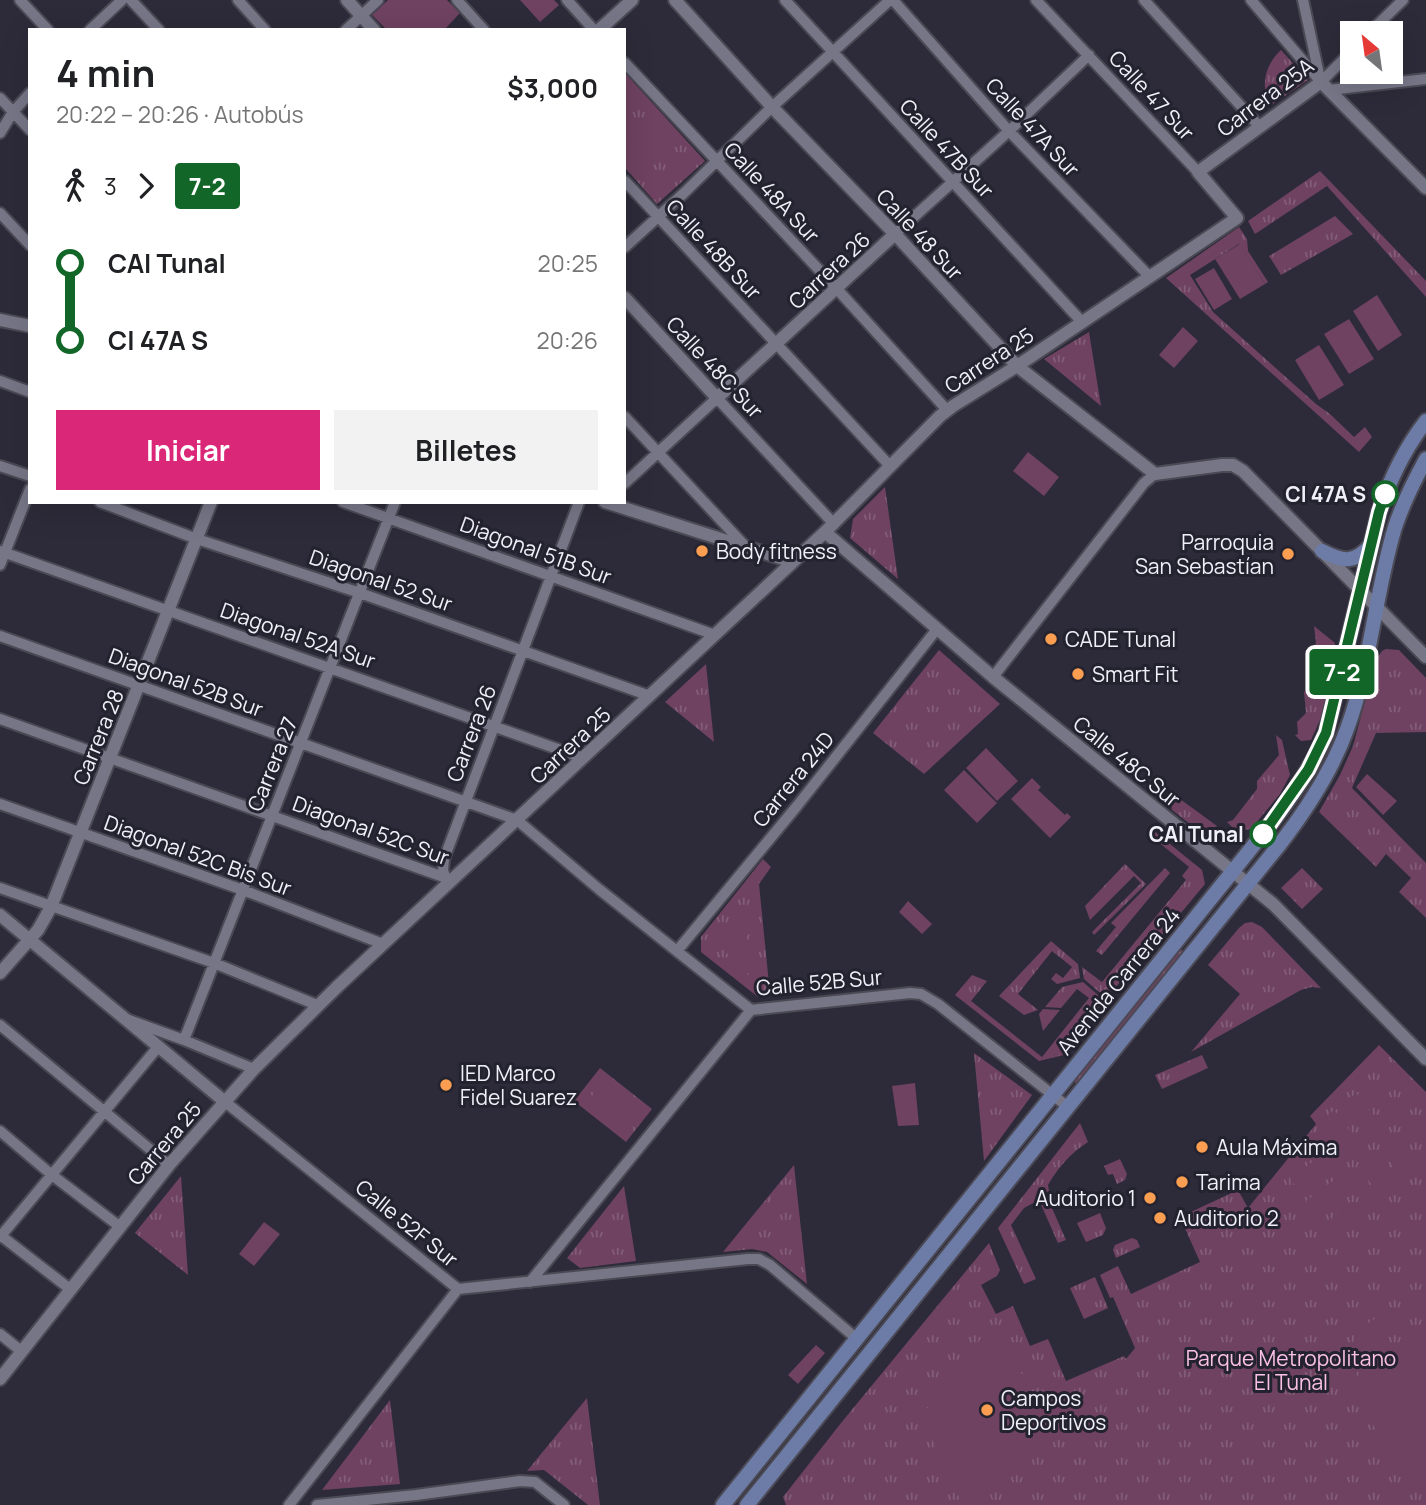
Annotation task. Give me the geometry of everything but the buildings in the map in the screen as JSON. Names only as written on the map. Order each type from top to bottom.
[{"type":"main road","name":"Avenida Carrera 24","points":[[723,1505],[1287,802],[1318,752],[1332,712],[1379,512],[1395,470],[1426,421]]},
{"type":"main road","name":"Avenida Carrera 24","points":[[747,1505],[1301,816],[1334,760],[1348,728],[1396,524],[1426,459]]},
{"type":"main road","points":[[1322,551],[1338,559],[1349,560],[1359,556],[1372,544]]},
{"type":"street","points":[[20,0],[46,28]]},
{"type":"street","points":[[92,28],[122,0]]},
{"type":"street","points":[[131,0],[157,28]]},
{"type":"street","points":[[238,0],[263,28]]},
{"type":"street","points":[[346,0],[372,28]]},
{"type":"street","points":[[348,28],[378,0]]},
{"type":"street","points":[[457,0],[482,28]]},
{"type":"street","points":[[567,0],[594,28]]},
{"type":"street","points":[[598,28],[632,0]]},
{"type":"street","name":"Calle 48 Sur","points":[[675,0],[772,107],[1017,366],[1155,474]]},
{"type":"street","name":"Calle 47B Sur","points":[[785,0],[1082,321]]},
{"type":"street","points":[[626,246],[772,107],[892,0]]},
{"type":"street","name":"Calle 47A Sur","points":[[892,0],[1009,131],[1149,276]]},
{"type":"street","name":"Calle 47 Sur","points":[[1036,0],[1198,172],[1237,218]]},
{"type":"street","points":[[1144,0],[1259,126]]},
{"type":"street","points":[[1251,0],[1325,86],[1426,188]]},
{"type":"street","points":[[1303,0],[1325,86]]},
{"type":"street","points":[[1382,21],[1403,0]]},
{"type":"street","name":"Carrera 26","points":[[626,482],[1009,131],[1088,55]]},
{"type":"street","name":"Calle 48A Sur","points":[[626,64],[947,410]]},
{"type":"street","name":"Carrera 25A","points":[[1198,172],[1259,126],[1325,86],[1340,67]]},
{"type":"street","points":[[1325,86],[1426,79]]},
{"type":"street","points":[[0,133],[28,95]]},
{"type":"street","points":[[0,98],[28,128]]},
{"type":"street","name":"Calle 48B Sur","points":[[626,182],[890,466]]},
{"type":"street","points":[[0,214],[28,243]]},
{"type":"street","name":"Carrera 25","points":[[0,1379],[119,1226],[254,1069],[449,879],[517,820],[830,528],[923,432],[947,410],[1237,218]]},
{"type":"street","name":"Calle 48C Sur","points":[[626,299],[717,398],[830,528],[937,629],[993,677],[1273,904],[1426,1059]]},
{"type":"street","points":[[0,320],[28,326]]},
{"type":"street","points":[[0,381],[28,391]]},
{"type":"street","points":[[626,418],[744,545]]},
{"type":"street","points":[[993,677],[1144,484],[1155,474],[1222,465],[1233,465],[1246,474],[1426,657]]},
{"type":"street","points":[[0,466],[28,475]]},
{"type":"street","points":[[0,565],[2,551],[28,493]]},
{"type":"street","name":"Diagonal 52 Sur","points":[[105,504],[198,539],[360,593],[650,696]]},
{"type":"street","name":"Carrera 28","points":[[0,973],[44,922],[210,504]]},
{"type":"street","name":"Diagonal 51B Sur","points":[[349,504],[715,635]]},
{"type":"street","name":"Carrera 27","points":[[184,1040],[394,504]]},
{"type":"street","name":"Carrera 26","points":[[449,879],[443,871],[444,859],[578,504]]},
{"type":"street","points":[[612,504],[793,562]]},
{"type":"street","name":"Diagonal 52A Sur","points":[[2,551],[583,758]]},
{"type":"street","name":"Carrera 24D","points":[[677,951],[797,806],[937,629]]},
{"type":"street","name":"Diagonal 52B Sur","points":[[0,636],[517,820]]},
{"type":"street","name":"Diagonal 52C Sur","points":[[0,719],[449,879]]},
{"type":"street","name":"Diagonal 52C Bis Sur","points":[[0,804],[243,890],[383,944]]},
{"type":"street","name":"Calle 52B Sur","points":[[517,820],[751,1010],[921,994],[938,1004],[1068,1107]]},
{"type":"street","name":"Carrera 26","points":[[430,872],[444,859]]},
{"type":"street","points":[[0,888],[214,963],[317,1005]]},
{"type":"street","name":"Calle 52F Sur","points":[[0,915],[224,1101],[458,1289],[759,1259],[770,1265],[857,1339]]},
{"type":"street","points":[[530,1282],[751,1010]]},
{"type":"street","points":[[123,1017],[254,1069]]},
{"type":"street","points":[[0,1025],[169,1165]]},
{"type":"street","points":[[70,1289],[0,1236],[158,1047]]},
{"type":"street","points":[[0,1131],[119,1226]]},
{"type":"street","points":[[289,1505],[458,1289]]},
{"type":"street","points":[[0,1334],[21,1351]]},
{"type":"street","points":[[317,1505],[416,1495],[520,1480],[535,1482],[564,1505]]},
{"type":"green space","points":[[388,0],[447,0],[460,13],[446,28],[385,28],[372,15]]},
{"type":"green space","points":[[520,0],[554,0],[559,5],[540,22]]},
{"type":"green space","points":[[1281,50],[1308,80],[1270,106],[1265,91],[1266,76],[1271,62]]},
{"type":"green space","points":[[626,74],[705,161],[657,204],[626,169]]},
{"type":"green space","points":[[655,119],[672,137],[640,167],[626,152],[626,146]]},
{"type":"green space","points":[[1320,171],[1426,281],[1426,297],[1327,186],[1255,234],[1248,221]]},
{"type":"green space","points":[[1335,216],[1353,234],[1281,275],[1269,256]]},
{"type":"green space","points":[[1239,227],[1247,239],[1248,251],[1268,282],[1265,284],[1239,244],[1190,275],[1213,312],[1316,404],[1354,437],[1365,427],[1372,437],[1359,452],[1166,278]]},
{"type":"green space","points":[[1240,244],[1265,284],[1240,299],[1215,259]]},
{"type":"green space","points":[[1214,268],[1232,299],[1214,310],[1195,279]]},
{"type":"green space","points":[[1377,295],[1402,335],[1378,351],[1353,311]]},
{"type":"green space","points":[[1349,319],[1374,359],[1349,374],[1324,334]]},
{"type":"green space","points":[[1183,327],[1198,341],[1174,368],[1159,355]]},
{"type":"green space","points":[[1089,332],[1101,406],[1044,359]]},
{"type":"green space","points":[[1319,345],[1344,385],[1319,400],[1295,360]]},
{"type":"green space","points":[[1028,452],[1059,477],[1044,496],[1013,471]]},
{"type":"green space","points":[[885,487],[898,579],[850,538],[853,519]]},
{"type":"green space","points":[[1314,626],[1335,643],[1324,711],[1311,740],[1301,741],[1295,735],[1298,734],[1297,722],[1306,713],[1304,692],[1310,687],[1308,671],[1316,642]]},
{"type":"green space","points":[[1386,649],[1399,650],[1426,678],[1426,732],[1376,733],[1352,788],[1426,863],[1426,918],[1399,892],[1411,878],[1386,854],[1376,867],[1319,812],[1353,746],[1376,660]]},
{"type":"green space","points":[[939,650],[1000,704],[924,774],[873,733]]},
{"type":"green space","points":[[706,664],[714,742],[665,702]]},
{"type":"green space","points":[[1276,735],[1282,740],[1290,775],[1280,794],[1251,829],[1236,831],[1227,822],[1233,820],[1257,789],[1257,781],[1279,755]]},
{"type":"green space","points":[[986,748],[1018,781],[997,801],[966,768]]},
{"type":"green space","points":[[964,770],[997,803],[977,823],[944,790]]},
{"type":"green space","points":[[1367,774],[1397,801],[1383,815],[1356,787]]},
{"type":"green space","points":[[1032,778],[1041,787],[1038,790],[1065,815],[1067,813],[1071,817],[1050,838],[1011,799]]},
{"type":"green space","points":[[1174,791],[1180,799],[1217,826],[1208,838],[1172,810]]},
{"type":"green space","points":[[1155,832],[1202,870],[1205,884],[1110,993],[1099,992],[1084,979],[1082,967],[1102,982],[1186,880],[1182,876],[1189,867],[1151,836]]},
{"type":"green space","points":[[763,859],[771,867],[759,884],[770,994],[758,997],[701,952],[701,937]]},
{"type":"green space","points":[[1125,864],[1146,884],[1094,935],[1092,932],[1141,883],[1134,876],[1090,920],[1085,906]]},
{"type":"green space","points":[[1165,868],[1170,873],[1102,955],[1096,951],[1116,927],[1111,923]]},
{"type":"green space","points":[[1302,868],[1323,889],[1302,909],[1281,888]]},
{"type":"green space","points":[[908,901],[932,924],[922,934],[899,912]]},
{"type":"green space","points":[[1252,922],[1262,927],[1321,988],[1301,990],[1191,1052],[1240,994],[1208,965],[1239,928]]},
{"type":"green space","points":[[743,930],[760,967],[739,978],[721,940]]},
{"type":"green space","points":[[1051,941],[1078,964],[1080,978],[1057,984],[1051,979],[1056,973],[1063,978],[1072,967],[1052,951],[1018,994],[1038,1010],[1024,1015],[999,996]]},
{"type":"green space","points":[[1178,947],[1185,953],[1078,1085],[1071,1079]]},
{"type":"green space","points":[[972,975],[987,981],[971,1001],[1042,1057],[1089,998],[1077,989],[1061,1008],[1045,1007],[1062,987],[1083,982],[1098,995],[1101,1005],[1083,1026],[1068,1054],[1039,1061],[955,995]]},
{"type":"green space","points":[[1043,1009],[1060,1010],[1043,1031],[1039,1014]]},
{"type":"green space","name":"Parque Metropolitano El Tunal","points":[[1379,1045],[1426,1092],[1426,1505],[786,1505],[783,1497],[989,1243],[1000,1270],[997,1276],[981,1285],[996,1314],[1013,1306],[1030,1346],[1048,1339],[1066,1381],[1124,1356],[1126,1359],[1135,1348],[1113,1297],[1110,1298],[1100,1275],[1118,1266],[1131,1294],[1200,1262],[1180,1217],[1238,1190],[1248,1208],[1316,1124],[1310,1116]]},
{"type":"green space","points":[[974,1053],[1032,1095],[984,1161]]},
{"type":"green space","points":[[1202,1055],[1208,1068],[1162,1089],[1155,1075]]},
{"type":"green space","points":[[600,1068],[652,1109],[626,1142],[574,1101]]},
{"type":"green space","points":[[605,1079],[638,1106],[624,1124],[591,1097]]},
{"type":"green space","points":[[915,1083],[919,1125],[898,1126],[892,1086]]},
{"type":"green space","points":[[1356,1093],[1379,1123],[1366,1133],[1343,1104]]},
{"type":"green space","points":[[1334,1110],[1357,1140],[1344,1150],[1321,1121]]},
{"type":"green space","points":[[1080,1123],[1088,1142],[1066,1160],[1048,1185],[1055,1199],[1048,1199],[1066,1240],[1058,1243],[1039,1200],[1024,1208],[1011,1225],[1036,1279],[1024,1284],[998,1228]]},
{"type":"green space","points":[[1392,1137],[1415,1166],[1402,1177],[1379,1147]]},
{"type":"green space","points":[[1370,1155],[1393,1185],[1380,1195],[1357,1166]]},
{"type":"green space","points":[[1320,1156],[1330,1169],[1300,1192],[1290,1179]]},
{"type":"green space","points":[[1120,1159],[1127,1174],[1125,1180],[1117,1184],[1113,1174],[1108,1175],[1104,1166]]},
{"type":"green space","points":[[794,1165],[807,1284],[767,1252],[752,1249],[723,1252]]},
{"type":"green space","points":[[181,1176],[188,1275],[135,1233]]},
{"type":"green space","points":[[1337,1178],[1347,1191],[1316,1214],[1306,1201]]},
{"type":"green space","points":[[624,1186],[636,1261],[580,1268],[567,1258]]},
{"type":"green space","points":[[1355,1201],[1365,1215],[1334,1237],[1324,1224]]},
{"type":"green space","points":[[1100,1213],[1106,1228],[1103,1235],[1086,1242],[1077,1223]]},
{"type":"green space","points":[[264,1222],[280,1234],[254,1266],[239,1254]]},
{"type":"green space","points":[[1132,1238],[1137,1240],[1140,1247],[1116,1258],[1113,1250],[1115,1245]]},
{"type":"green space","points":[[1095,1277],[1108,1308],[1084,1319],[1070,1288]]},
{"type":"green space","points":[[1409,1306],[1426,1307],[1426,1319],[1412,1317],[1383,1327],[1362,1348],[1357,1361],[1357,1375],[1363,1388],[1426,1344],[1426,1500],[1352,1395],[1347,1379],[1347,1363],[1356,1336],[1378,1317]]},
{"type":"green space","points":[[1001,1330],[1047,1428],[1024,1438],[1030,1452],[1003,1465],[1009,1476],[986,1487],[992,1500],[982,1505],[963,1505],[919,1412],[942,1401],[937,1390],[962,1379],[957,1367],[984,1354],[978,1341]]},
{"type":"green space","points":[[816,1345],[825,1353],[798,1384],[788,1375]]},
{"type":"green space","points":[[1057,1386],[1074,1423],[1052,1433],[1035,1397]]},
{"type":"green space","points":[[587,1398],[600,1505],[588,1505],[544,1470],[527,1471]]},
{"type":"green space","points":[[390,1400],[400,1484],[322,1490]]},
{"type":"bus line","name":"7-2","points":[[1263,834],[1295,791],[1326,733],[1385,494]]},
{"type":"place","name":"Cl 47A S","points":[[1385,494]]},
{"type":"place","name":"Body fitness","points":[[702,551]]},
{"type":"place","name":"Parroquia San Sebastían","points":[[1288,554]]},
{"type":"place","name":"CADE Tunal","points":[[1051,639]]},
{"type":"place","name":"Smart Fit","points":[[1078,674]]},
{"type":"place","name":"CAI Tunal","points":[[1263,834]]},
{"type":"place","name":"IED Marco Fidel Suarez","points":[[446,1085]]},
{"type":"place","name":"Aula Máxima","points":[[1202,1147]]},
{"type":"place","name":"Tarima","points":[[1182,1182]]},
{"type":"place","name":"Auditorio 1","points":[[1150,1198]]},
{"type":"place","name":"Auditorio 2","points":[[1160,1218]]},
{"type":"place","name":"Campos Deportivos","points":[[987,1410]]}]
